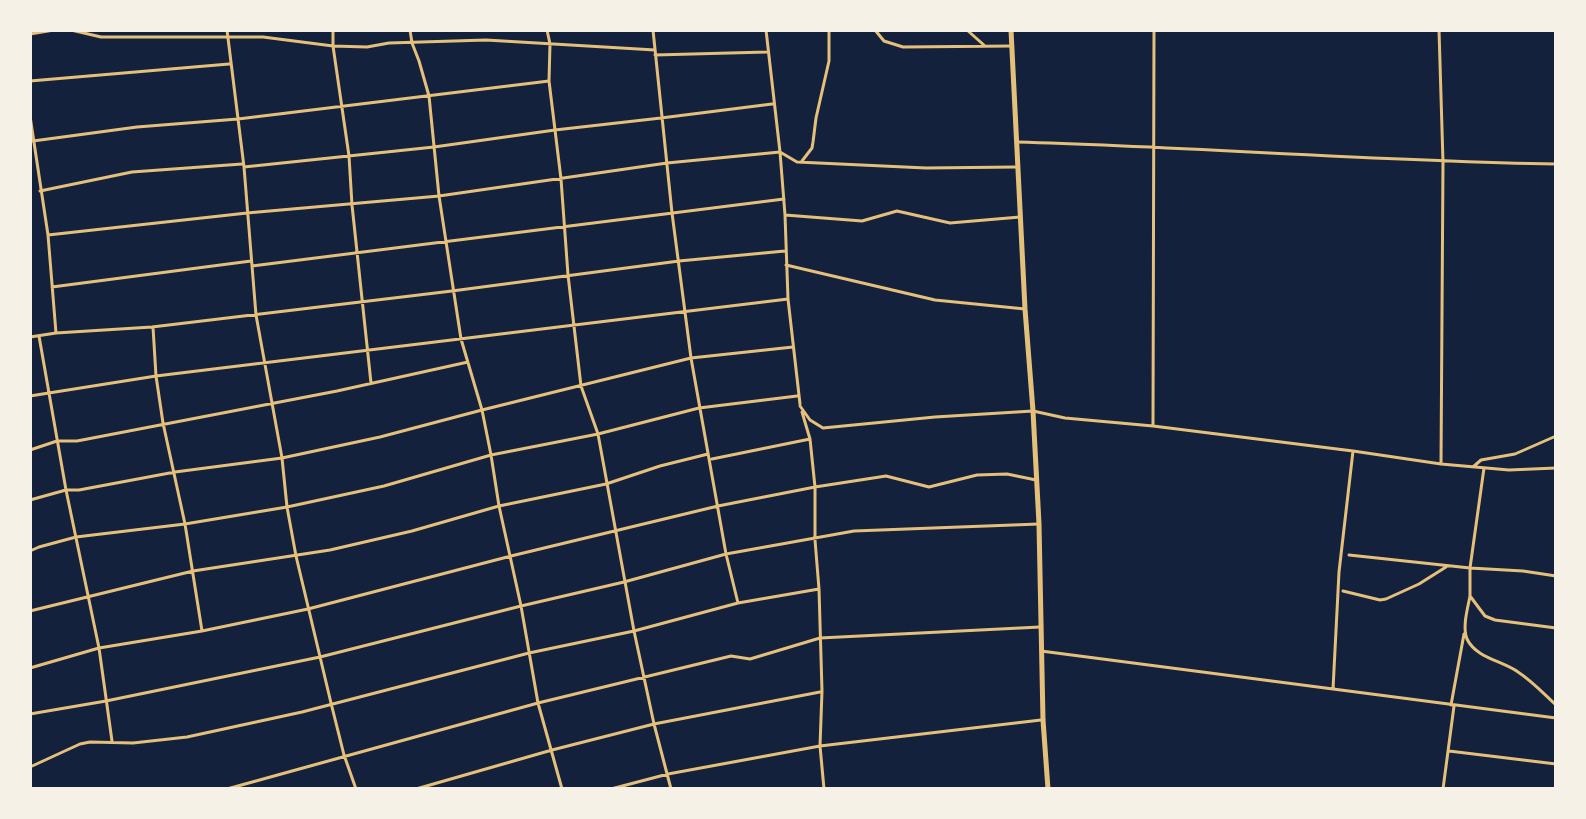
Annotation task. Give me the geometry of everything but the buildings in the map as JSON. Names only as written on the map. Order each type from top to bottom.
[{"type":"main road","points":[[1011,30],[1039,524],[1043,720],[1048,789]]},
{"type":"street","points":[[30,34],[54,30]]},
{"type":"street","points":[[62,30],[101,37],[263,37],[333,46],[486,40],[655,52],[768,52]]},
{"type":"street","points":[[227,30],[244,166],[256,315],[282,458],[287,507],[308,609],[344,755],[356,789]]},
{"type":"street","points":[[333,30],[349,156],[371,383]]},
{"type":"street","points":[[410,30],[429,96],[439,196],[461,339],[482,410],[538,703],[562,789]]},
{"type":"street","points":[[547,30],[550,44],[549,81],[581,386],[598,434],[634,631],[671,789]]},
{"type":"street","points":[[653,30],[691,358],[726,554],[738,603]]},
{"type":"street","points":[[766,30],[784,199],[788,299],[797,396],[810,439],[815,487],[822,691],[820,746],[824,789]]},
{"type":"street","points":[[801,162],[812,148],[829,61],[829,30]]},
{"type":"street","points":[[875,30],[884,41],[903,47],[1012,46]]},
{"type":"street","points":[[967,30],[985,46]]},
{"type":"street","points":[[1153,426],[1154,30]]},
{"type":"street","points":[[1439,30],[1443,162],[1441,464]]},
{"type":"street","points":[[30,81],[231,64]]},
{"type":"street","points":[[33,141],[549,81]]},
{"type":"street","points":[[40,191],[132,172],[244,166],[434,147],[773,103]]},
{"type":"street","points":[[30,116],[48,235],[56,333]]},
{"type":"street","points":[[1017,142],[1154,146],[1443,162],[1556,164]]},
{"type":"street","points":[[48,235],[439,196],[667,163],[780,152],[791,160],[801,162],[926,168],[1018,167]]},
{"type":"street","points":[[52,287],[358,253],[784,199]]},
{"type":"street","points":[[785,215],[862,221],[897,211],[950,223],[1020,217]]},
{"type":"street","points":[[30,337],[152,327],[679,261],[785,251]]},
{"type":"street","points":[[786,265],[935,300],[1025,309]]},
{"type":"street","points":[[30,396],[156,376],[788,299]]},
{"type":"street","points":[[152,327],[163,423],[185,524],[202,631]]},
{"type":"street","points":[[39,336],[66,490],[99,648],[112,742]]},
{"type":"street","points":[[30,500],[66,490],[282,458],[380,437],[691,358],[793,347]]},
{"type":"street","points":[[30,450],[57,441],[77,441],[468,362]]},
{"type":"street","points":[[30,551],[76,537],[185,524],[287,507],[409,480],[491,455],[598,434],[699,408],[797,396]]},
{"type":"street","points":[[800,406],[810,420],[823,428],[1033,411],[1065,418],[1153,426],[1441,464],[1509,470],[1556,468]]},
{"type":"street","points":[[1473,467],[1481,460],[1515,454],[1556,436]]},
{"type":"street","points":[[30,611],[193,571],[330,550],[499,506],[606,484],[660,466],[810,439]]},
{"type":"street","points":[[1333,689],[1339,572],[1353,451]]},
{"type":"street","points":[[1443,789],[1449,751],[1452,693],[1470,596],[1470,568],[1484,468]]},
{"type":"street","points":[[30,668],[99,648],[308,609],[718,506],[815,487],[886,476],[929,487],[977,475],[1007,474],[1036,480]]},
{"type":"street","points":[[30,714],[320,657],[726,554],[854,531],[1039,524]]},
{"type":"street","points":[[1349,555],[1556,576]]},
{"type":"street","points":[[1343,591],[1386,599],[1448,566]]},
{"type":"street","points":[[30,767],[80,744],[187,737],[302,712],[738,603],[819,589]]},
{"type":"street","points":[[1470,596],[1485,616],[1495,620],[1556,628]]},
{"type":"street","points":[[227,789],[538,703],[731,656],[750,659],[820,638],[1040,627]]},
{"type":"street","points":[[1465,630],[1469,642],[1475,647],[1497,663],[1517,671],[1556,705]]},
{"type":"street","points":[[1041,651],[1556,718]]},
{"type":"street","points":[[416,789],[654,724],[822,691]]},
{"type":"street","points":[[611,789],[668,774],[820,746],[1043,720]]},
{"type":"street","points":[[1449,751],[1556,764]]}]
